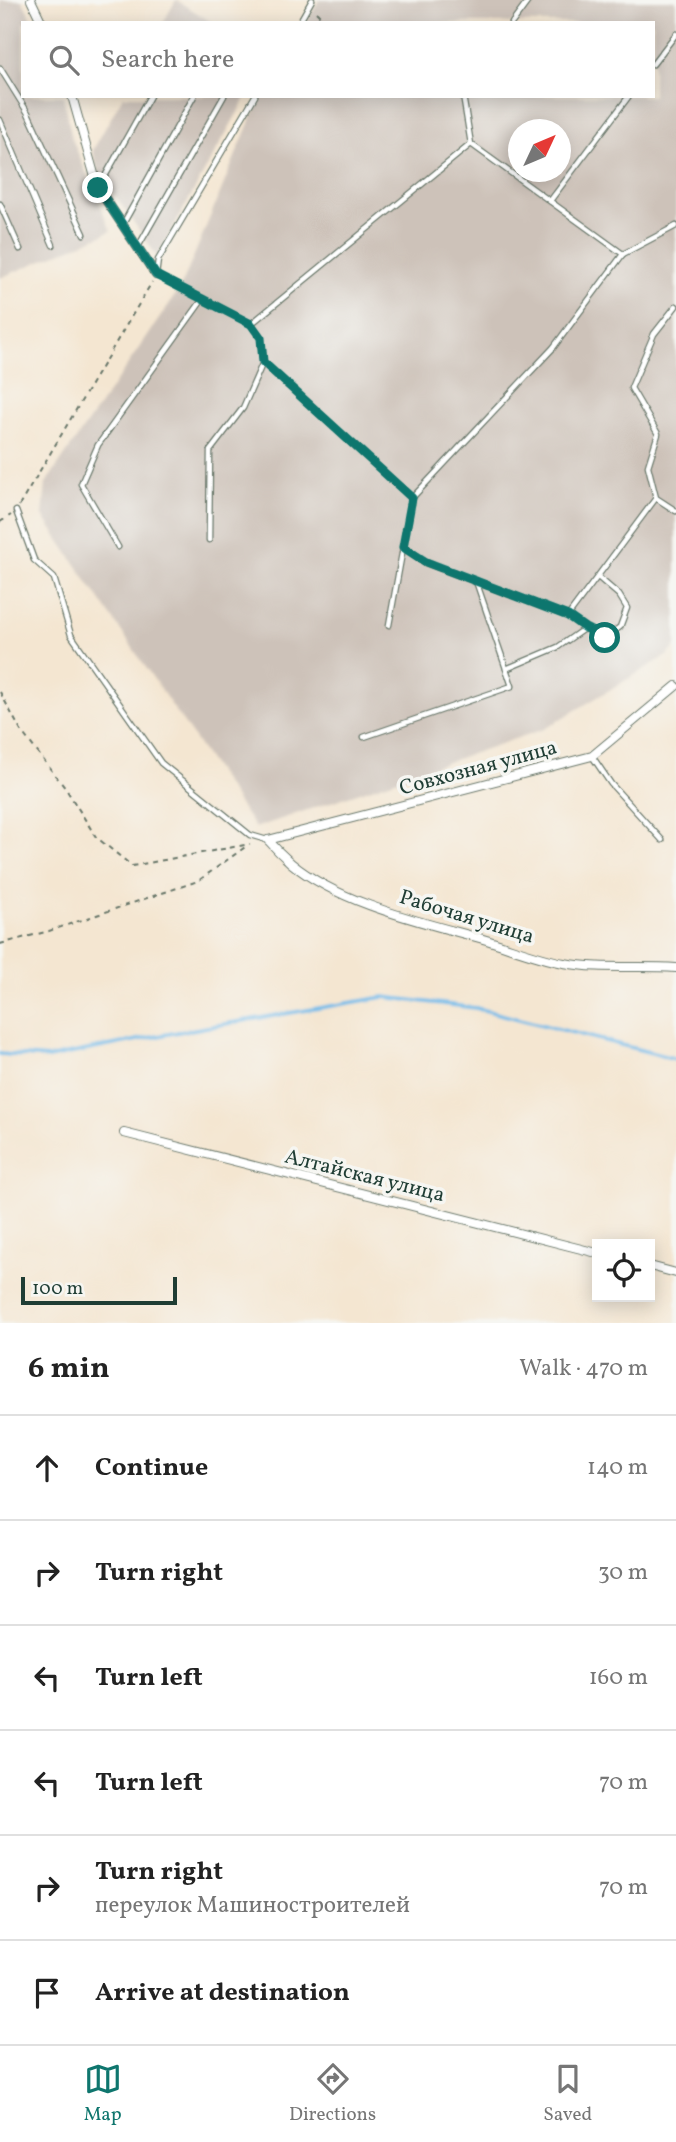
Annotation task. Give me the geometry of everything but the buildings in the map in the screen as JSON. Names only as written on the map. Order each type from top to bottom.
[{"type":"street","points":[[31,0],[41,21]]},
{"type":"street","points":[[73,98],[98,188],[156,275]]},
{"type":"street","name":"Совхозная улица","points":[[268,840],[592,756],[676,686]]},
{"type":"street","name":"Рабочая улица","points":[[268,840],[292,864],[326,885],[369,905],[409,918],[564,963],[621,968],[676,968]]},
{"type":"street","name":"Алтайская улица","points":[[124,1133],[592,1252]]},
{"type":"street","points":[[655,1267],[676,1273]]},
{"type":"lane","points":[[300,21],[312,0]]},
{"type":"lane","points":[[513,21],[529,0]]},
{"type":"lane","points":[[655,61],[676,34]]},
{"type":"lane","points":[[0,68],[28,113],[84,234]]},
{"type":"lane","points":[[98,188],[149,98]]},
{"type":"lane","points":[[123,225],[193,98]]},
{"type":"lane","points":[[138,247],[223,98]]},
{"type":"lane","points":[[209,540],[210,451],[243,408],[263,362],[261,338],[251,324],[156,275],[158,260],[255,98]]},
{"type":"lane","points":[[463,98],[471,144],[623,254]]},
{"type":"lane","points":[[550,201],[627,98]]},
{"type":"lane","points":[[0,120],[53,245]]},
{"type":"lane","points":[[251,324],[471,144]]},
{"type":"lane","points":[[0,204],[20,249]]},
{"type":"lane","points":[[389,625],[412,498],[553,348],[623,254],[676,226]]},
{"type":"lane","points":[[118,547],[81,484],[98,445],[203,299]]},
{"type":"lane","points":[[676,306],[654,334],[631,388],[658,434],[648,466],[656,498],[676,512]]},
{"type":"lane","points":[[263,362],[412,498]]},
{"type":"lane","points":[[568,616],[656,498]]},
{"type":"lane","points":[[16,511],[34,560],[54,578],[71,635],[160,762],[250,835],[268,840]]},
{"type":"lane","points":[[403,547],[426,562],[568,616],[605,638],[620,627],[627,608],[619,595],[598,577]]},
{"type":"lane","points":[[364,737],[512,686],[476,581]]},
{"type":"lane","points":[[506,669],[558,647],[585,628]]},
{"type":"lane","points":[[592,756],[611,785],[662,840]]},
{"type":"path","points":[[0,522],[16,511],[156,275]]},
{"type":"path","points":[[0,692],[21,731],[66,789],[96,837],[132,866],[268,840]]},
{"type":"path","points":[[0,944],[49,931],[198,881],[248,844]]},
{"type":"shaded area","points":[[0,0],[22,0],[33,21],[21,21],[21,98],[63,98],[72,139],[111,231],[0,278]]},
{"type":"shaded area","points":[[176,0],[210,21],[164,21]]},
{"type":"shaded area","points":[[319,0],[676,0],[676,646],[668,655],[544,729],[255,828],[43,516],[46,483],[181,287],[262,98],[655,98],[655,21],[307,21]]},
{"type":"shaded area","points":[[122,98],[246,98],[157,256],[97,169],[93,150]]},
{"type":"waterway","points":[[0,1054],[48,1058],[178,1032],[384,997],[476,1008],[676,1059]]},
{"type":"route","points":[[98,188],[156,275],[251,324],[261,338],[263,362],[412,498],[403,547],[426,562],[568,616],[605,638]]}]
